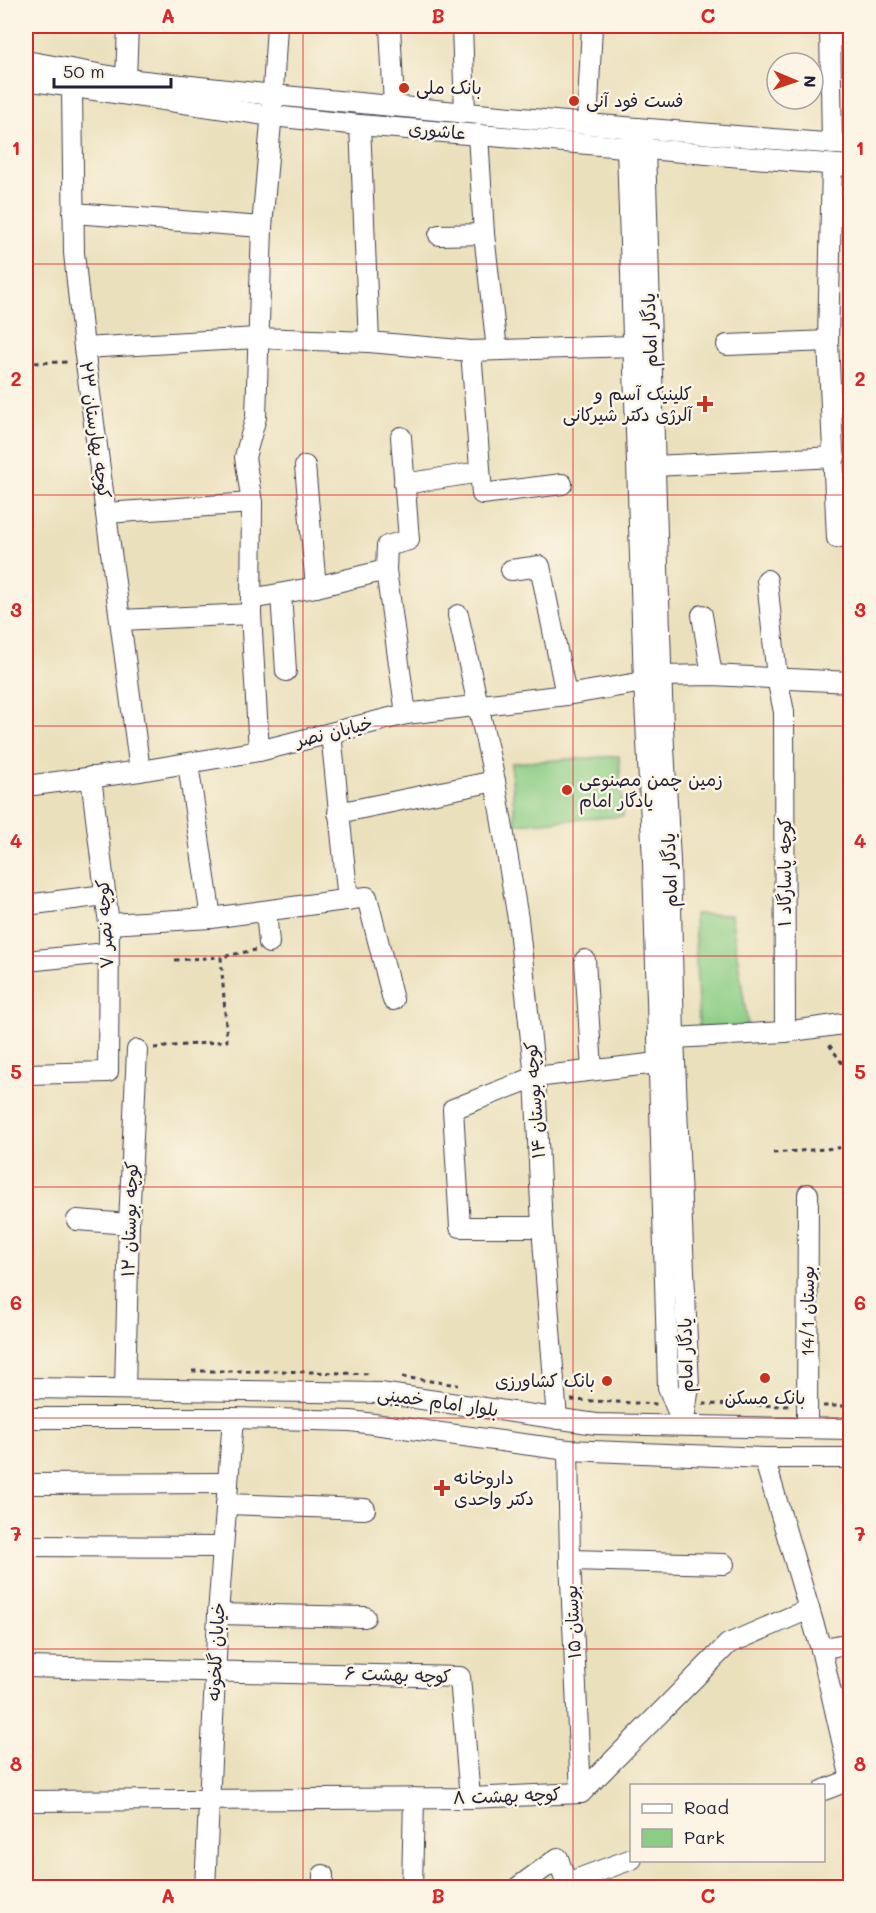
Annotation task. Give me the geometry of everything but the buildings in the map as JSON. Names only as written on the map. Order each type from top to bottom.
[{"type":"street","points":[[126,79],[128,26]]},
{"type":"street","points":[[259,752],[251,607],[252,503],[245,457],[256,417],[262,227],[277,26]]},
{"type":"street","points":[[390,26],[393,106]]},
{"type":"street","points":[[462,26],[465,112]]},
{"type":"street","points":[[588,124],[591,26]]},
{"type":"street","points":[[830,26],[841,145]]},
{"type":"street","name":"عاشوری","points":[[26,61],[126,79],[274,88],[393,106],[841,145]]},
{"type":"street","name":"عاشوری","points":[[26,80],[272,116],[841,166]]},
{"type":"street","name":"کوچه بهارستان ۲۳","points":[[72,88],[74,253],[85,355],[140,771]]},
{"type":"street","points":[[360,125],[369,342]]},
{"type":"street","name":"یادگار امام","points":[[637,128],[637,184],[654,466],[652,679]]},
{"type":"street","points":[[478,134],[484,234],[497,350]]},
{"type":"street","points":[[837,538],[843,480],[835,457],[828,341],[841,166]]},
{"type":"street","name":"یادگار امام","points":[[637,184],[634,346],[674,1038],[689,1387],[683,1425]]},
{"type":"street","points":[[73,213],[262,227]]},
{"type":"street","points":[[439,235],[484,234]]},
{"type":"street","points":[[85,355],[257,338],[369,342],[471,351],[634,346]]},
{"type":"street","points":[[727,345],[828,341]]},
{"type":"street","points":[[471,351],[482,494],[562,484]]},
{"type":"street","points":[[401,437],[409,540],[387,546],[386,570],[406,714]]},
{"type":"street","points":[[654,466],[835,457]]},
{"type":"street","points":[[305,466],[316,587]]},
{"type":"street","points":[[404,484],[480,472]]},
{"type":"street","points":[[106,513],[252,503]]},
{"type":"street","points":[[511,570],[540,566],[566,695]]},
{"type":"street","points":[[120,620],[251,607],[281,594],[386,570]]},
{"type":"street","name":"کوچه پاسارگاد ۱","points":[[767,580],[777,678],[784,712],[785,1032]]},
{"type":"street","points":[[281,594],[286,671]]},
{"type":"street","name":"کوچه بوستان ۱۴","points":[[458,615],[495,782],[518,919],[535,1077],[542,1227],[557,1419]]},
{"type":"street","points":[[702,615],[712,675]]},
{"type":"street","name":"خیابان نصر","points":[[26,786],[259,752],[406,714],[566,695],[652,679],[712,675],[850,682]]},
{"type":"street","points":[[331,733],[348,900]]},
{"type":"street","points":[[188,764],[211,918]]},
{"type":"street","name":"کوچه نصر ۷","points":[[26,1074],[108,1072],[108,924],[91,777]]},
{"type":"street","points":[[338,813],[495,782]]},
{"type":"street","name":"یادگار امام","points":[[662,861],[658,1063],[668,1387],[683,1425]]},
{"type":"street","points":[[26,905],[105,895]]},
{"type":"street","points":[[108,924],[211,918],[367,897],[393,1000]]},
{"type":"street","points":[[266,911],[269,943]]},
{"type":"street","points":[[26,961],[107,953]]},
{"type":"street","points":[[585,960],[592,1070]]},
{"type":"street","points":[[674,1038],[785,1032],[850,1023]]},
{"type":"street","name":"کوچه بوستان ۱۲","points":[[137,1050],[129,1224],[134,1389],[137,1395],[135,1403],[137,1412],[143,1417]]},
{"type":"street","points":[[542,1227],[460,1227],[453,1109],[535,1077],[658,1063]]},
{"type":"street","name":"بوستان 14/1","points":[[807,1428],[808,1194]]},
{"type":"street","points":[[77,1220],[129,1224]]},
{"type":"street","name":"بلوار امام خمینی","points":[[26,1388],[380,1392],[596,1424],[850,1429]]},
{"type":"street","points":[[72,1417],[78,1411],[81,1403],[79,1395],[73,1388]]},
{"type":"street","name":"بلوار امام خمینی","points":[[26,1418],[143,1417],[351,1421],[568,1450],[764,1458],[850,1458]]},
{"type":"street","name":"خیابان گلخونه","points":[[205,1887],[222,1547],[233,1418]]},
{"type":"street","name":"بوستان ۱۵","points":[[568,1450],[570,1560],[581,1793]]},
{"type":"street","points":[[764,1458],[821,1649],[850,1775]]},
{"type":"street","points":[[26,1484],[228,1483]]},
{"type":"street","points":[[226,1504],[365,1509]]},
{"type":"street","points":[[26,1546],[222,1547]]},
{"type":"street","points":[[570,1560],[724,1564]]},
{"type":"street","name":"کوچه بهشت ۸","points":[[26,1801],[470,1798],[581,1793],[728,1644],[809,1610]]},
{"type":"street","points":[[218,1614],[365,1617]]},
{"type":"street","points":[[821,1649],[850,1643]]},
{"type":"street","points":[[26,1667],[215,1670]]},
{"type":"street","name":"کوچه بهشت ۶","points":[[215,1670],[460,1677],[470,1798]]},
{"type":"street","points":[[825,1790],[850,1780]]},
{"type":"street","points":[[412,1887],[414,1798]]},
{"type":"street","points":[[517,1887],[558,1857],[568,1885],[630,1860]]},
{"type":"path","points":[[26,363],[85,355]]},
{"type":"path","points":[[175,960],[221,957],[263,949],[269,943]]},
{"type":"path","points":[[137,1050],[227,1041],[221,957]]},
{"type":"path","points":[[773,1153],[850,1147],[846,1069],[819,1029]]},
{"type":"green space","name":"زمین چمن مصنوعی یادگار امام","points":[[619,756],[623,816],[515,824],[511,763]]},
{"type":"green space","points":[[694,914],[731,915],[748,1026],[699,1028]]},
{"type":"place","name":"بانک ملی","points":[[404,88]]},
{"type":"place","name":"فست فود آنی","points":[[574,101]]},
{"type":"place","name":"کلینیک آسم و آلرژی دکتر شیرکانی","points":[[705,404]]},
{"type":"place","name":"زمین چمن مصنوعی یادگار امام","points":[[567,790]]},
{"type":"place","name":"بانک مسکن","points":[[765,1378]]},
{"type":"place","name":"بانک کشاورزی","points":[[607,1381]]},
{"type":"place","name":"داروخانه دکتر واحدی","points":[[442,1488]]}]
